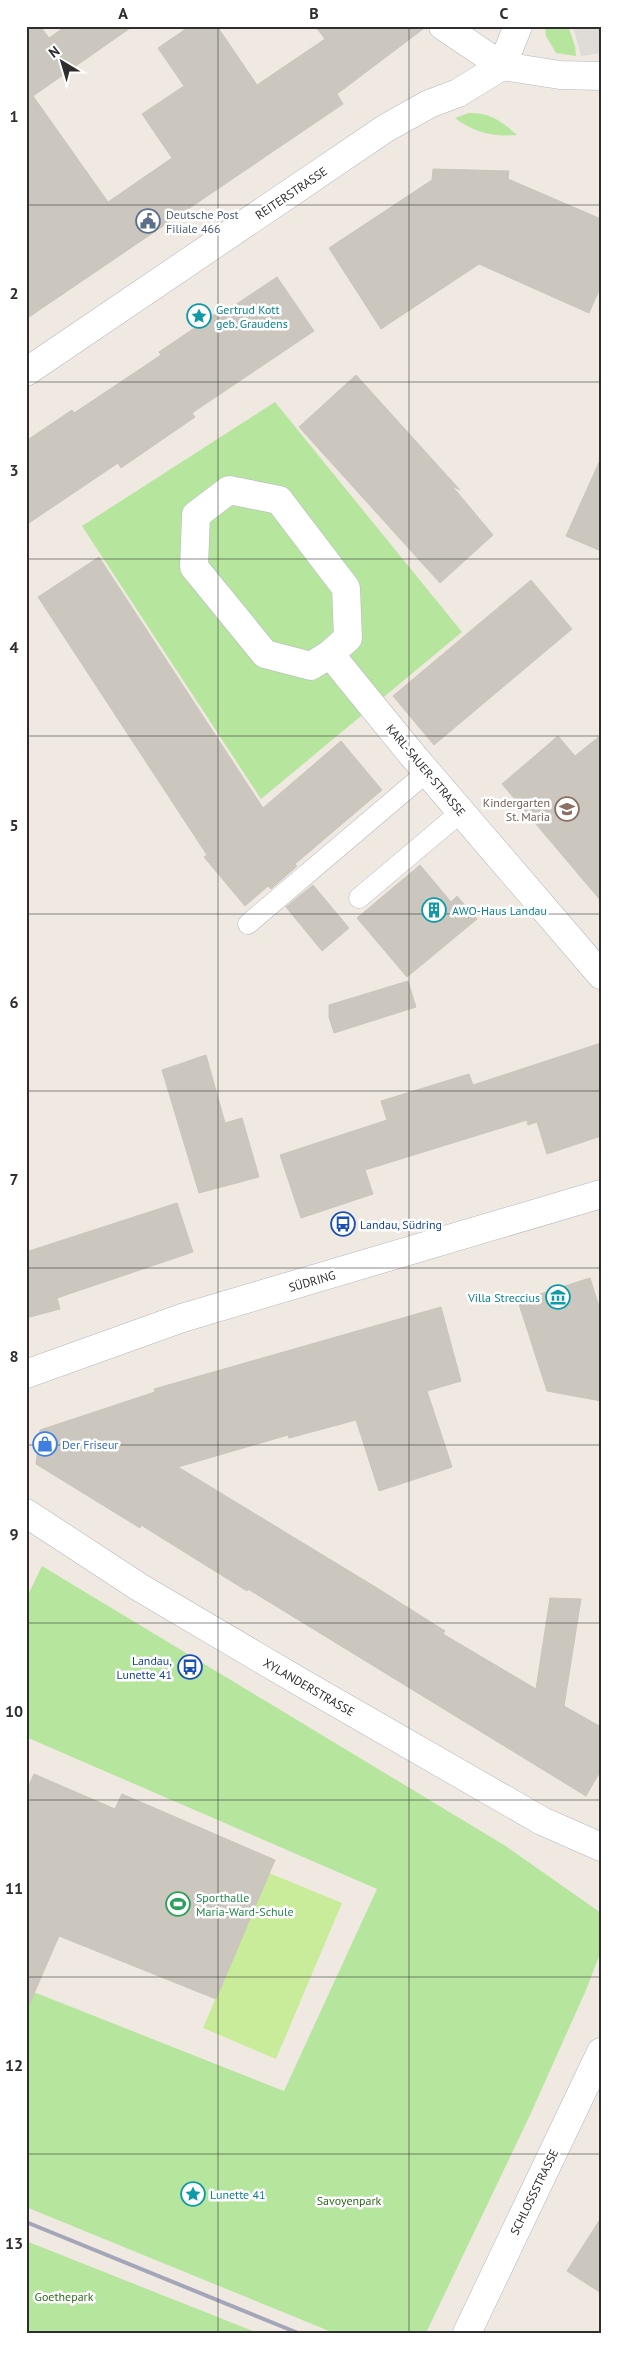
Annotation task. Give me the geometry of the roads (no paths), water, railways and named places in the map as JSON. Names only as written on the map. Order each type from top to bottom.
[{"type":"street","points":[[442,26],[502,66],[560,75],[601,76]]},
{"type":"street","points":[[502,66],[518,26]]},
{"type":"street","name":"REITERSTRASSE","points":[[26,372],[386,128],[429,104],[458,93],[502,66]]},
{"type":"street","points":[[229,490],[279,500],[346,588],[348,638],[330,654],[311,666],[266,654],[194,566],[196,515],[229,490]]},
{"type":"street","name":"KARL-SAUER-STRASSE","points":[[330,654],[427,772],[601,975]]},
{"type":"street","name":"SÜDRING","points":[[26,1374],[182,1318],[601,1194]]},
{"type":"street","name":"XYLANDERSTRASSE","points":[[26,1513],[139,1587],[310,1688],[542,1821],[601,1846]]},
{"type":"street","name":"SCHLOSSSTRASSE","points":[[467,2333],[601,2052]]},
{"type":"lane","points":[[248,924],[427,772]]},
{"type":"lane","points":[[359,898],[461,812]]},
{"type":"railway","points":[[26,2222],[298,2333]]},
{"type":"place","name":"Deutsche Post Filiale 466","points":[[148,221]]},
{"type":"place","name":"Gertrud Kott geb. Graudens","points":[[199,316]]},
{"type":"place","name":"Kindergarten St. Maria","points":[[567,809]]},
{"type":"place","name":"AWO-Haus Landau","points":[[434,910]]},
{"type":"place","name":"Landau, Südring","points":[[343,1224]]},
{"type":"place","name":"Villa Streccius","points":[[558,1297]]},
{"type":"place","name":"Der Friseur","points":[[45,1444]]},
{"type":"place","name":"Landau, Lunette 41","points":[[190,1667]]},
{"type":"place","name":"Sporthalle Maria-Ward-Schule","points":[[178,1904]]},
{"type":"place","name":"Lunette 41","points":[[193,2194]]},
{"type":"park label","name":"Savoyenpark","points":[[349,2200]]},
{"type":"park label","name":"Goethepark","points":[[64,2296]]}]
